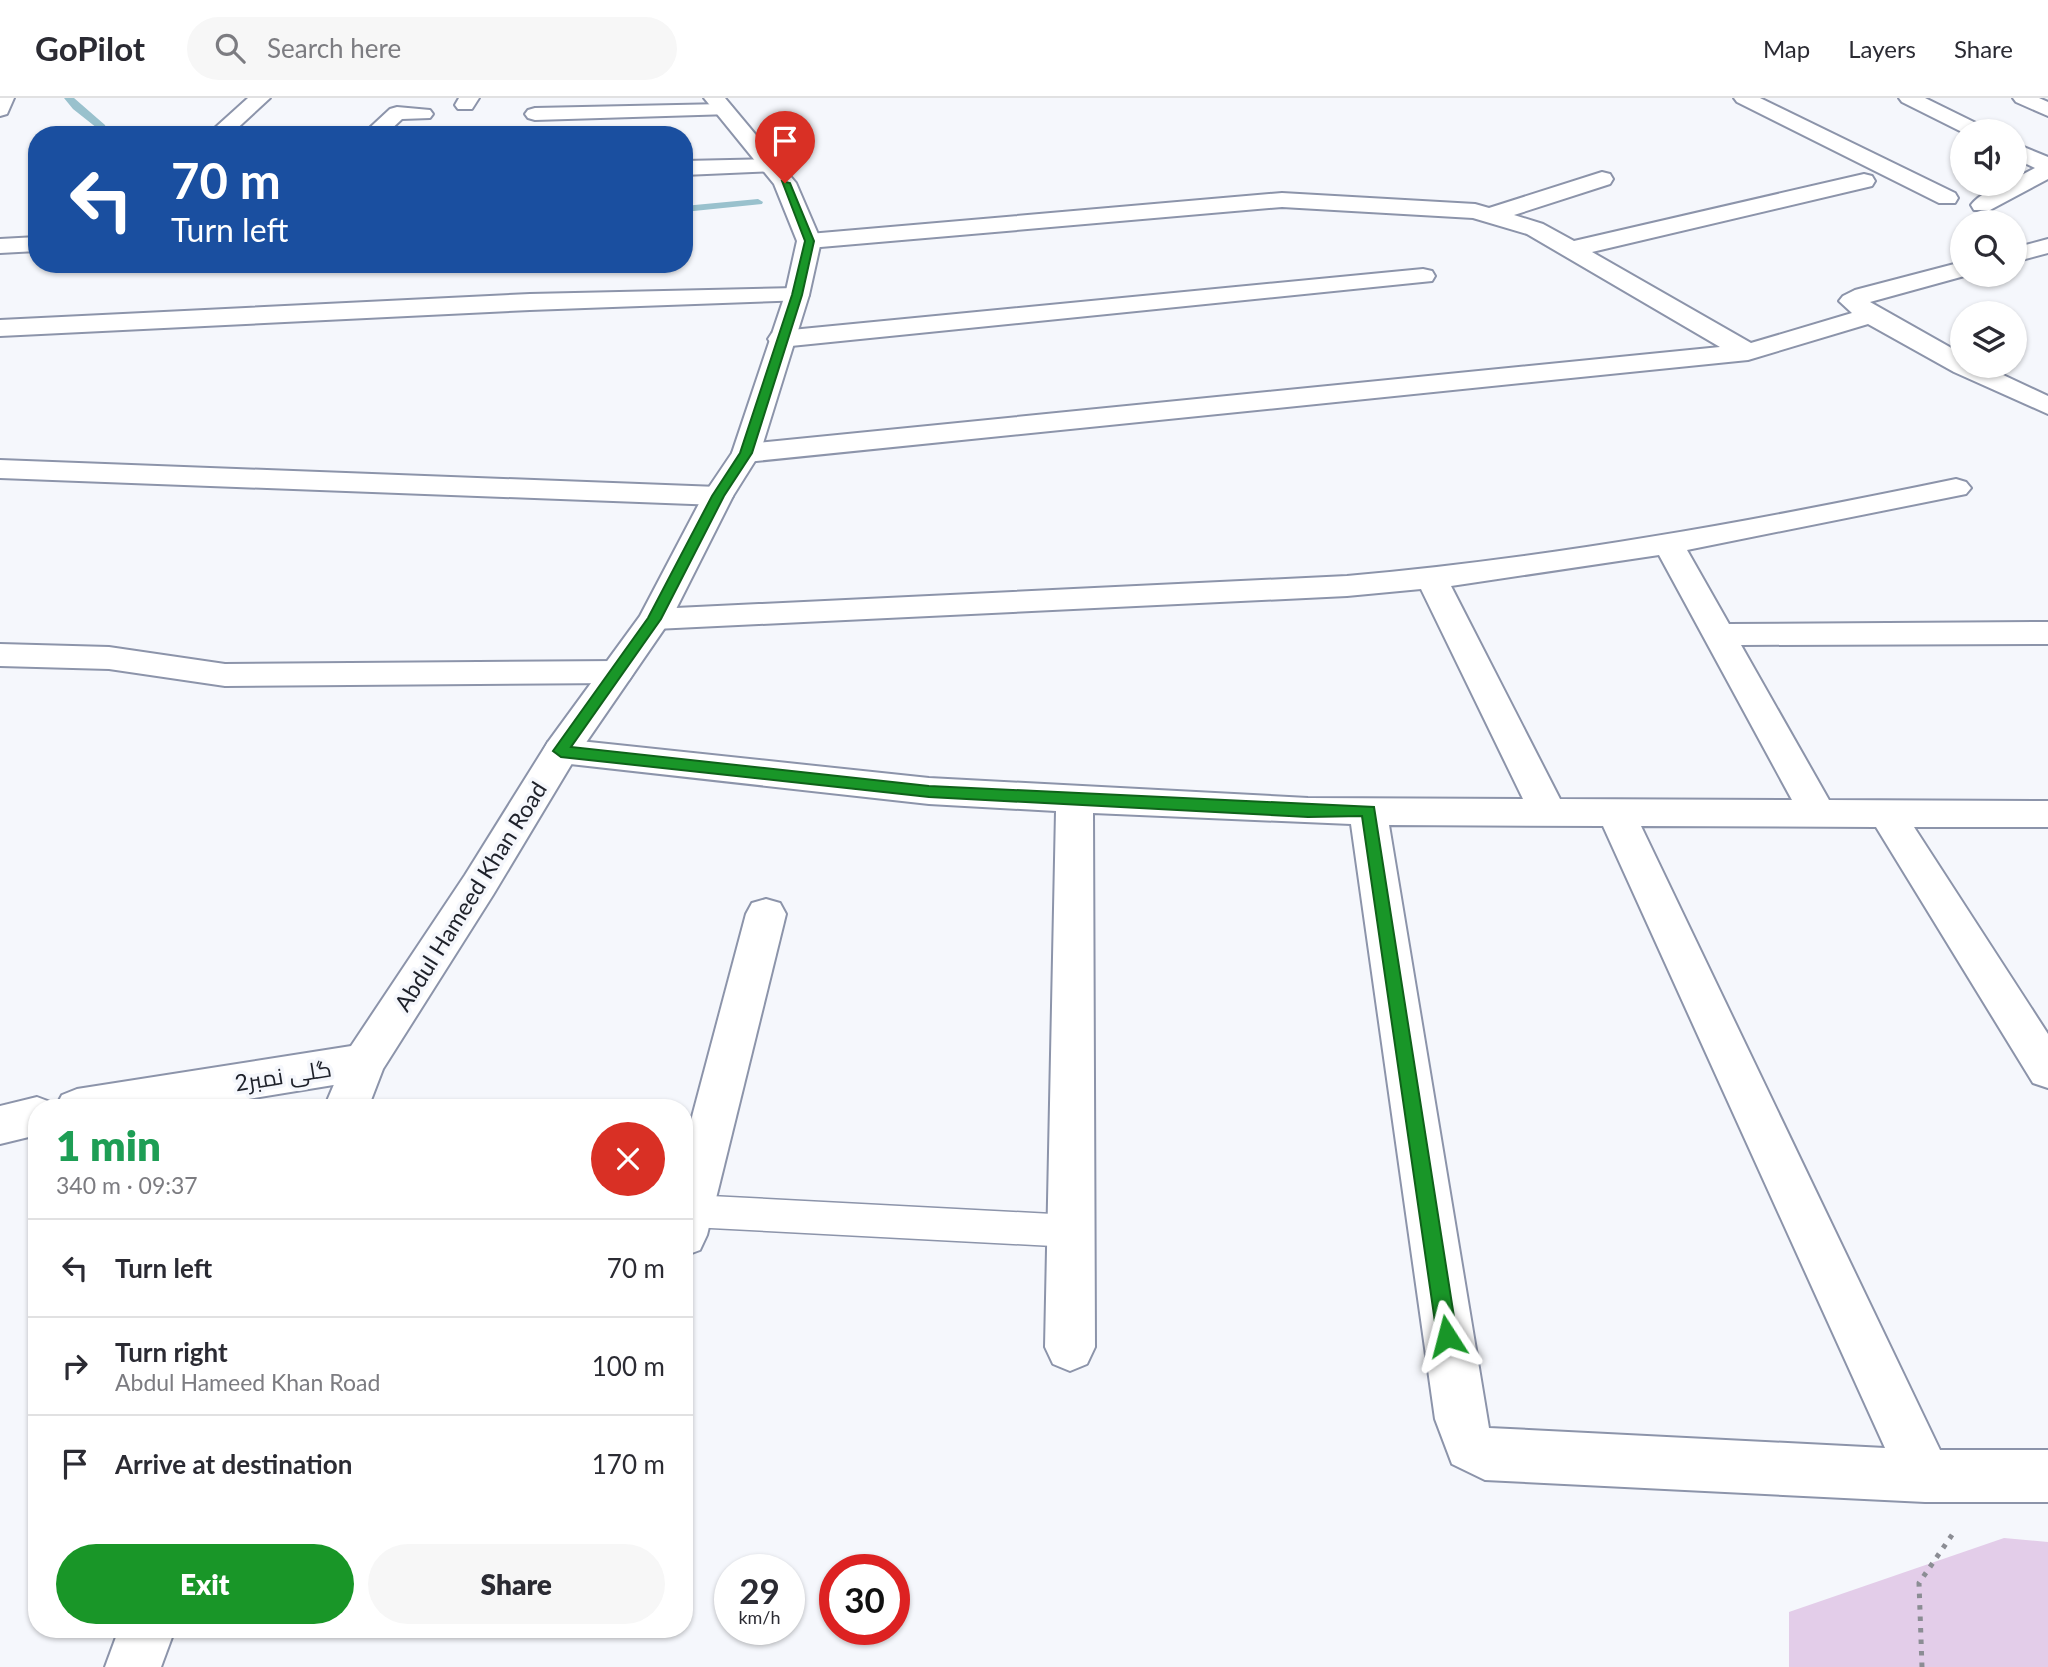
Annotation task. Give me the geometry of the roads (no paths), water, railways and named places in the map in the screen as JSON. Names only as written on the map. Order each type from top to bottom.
[{"type":"street","points":[[0,110],[4,98]]},
{"type":"street","points":[[227,126],[260,98]]},
{"type":"street","points":[[1744,98],[1947,198]]},
{"type":"street","points":[[1909,98],[1952,119]]},
{"type":"street","points":[[2023,98],[2048,110]]},
{"type":"street","points":[[535,114],[719,104],[785,183],[810,241],[1282,200],[1450,209],[1491,215],[1535,229],[1748,352]]},
{"type":"street","points":[[382,126],[397,113],[423,114]]},
{"type":"street","points":[[2048,123],[2038,125],[2048,131]]},
{"type":"street","points":[[2027,156],[2048,168]]},
{"type":"street","points":[[693,168],[770,166]]},
{"type":"street","points":[[1982,205],[2048,168]]},
{"type":"street","points":[[1491,215],[1602,179]]},
{"type":"street","points":[[1572,249],[1864,181]]},
{"type":"street","name":"Abdul Hameed Khan Road","points":[[350,1099],[364,1062],[480,885],[561,751],[655,619],[718,496],[746,453],[797,295],[810,241]]},
{"type":"street","points":[[0,246],[28,244]]},
{"type":"street","points":[[2027,252],[2048,246]]},
{"type":"street","points":[[1950,272],[1852,301],[1871,316],[1950,359]]},
{"type":"street","points":[[781,338],[1423,276]]},
{"type":"street","points":[[0,328],[530,302],[797,295]]},
{"type":"street","points":[[746,453],[1748,352],[1871,316]]},
{"type":"street","points":[[1989,378],[2048,406]]},
{"type":"street","points":[[2003,385],[2048,380]]},
{"type":"street","points":[[0,469],[718,496]]},
{"type":"street","points":[[655,619],[1432,580],[1781,526],[1956,488]]},
{"type":"street","points":[[1669,545],[1818,813]]},
{"type":"street","points":[[1432,580],[1548,812]]},
{"type":"street","points":[[1720,635],[2048,633]]},
{"type":"street","points":[[0,655],[109,658],[225,675],[617,672]]},
{"type":"street","points":[[561,751],[929,791],[1308,811],[2048,814]]},
{"type":"street","points":[[1070,1347],[1075,799]]},
{"type":"street","points":[[1368,811],[1460,1419],[1470,1446],[1485,1454],[1925,1476],[2048,1476]]},
{"type":"street","points":[[1616,813],[1925,1476]]},
{"type":"street","points":[[1886,813],[2048,1070]]},
{"type":"street","points":[[693,1200],[766,914]]},
{"type":"street","name":"گلی نمبر2","points":[[133,1099],[364,1062]]},
{"type":"street","points":[[0,1125],[28,1118]]},
{"type":"street","points":[[132,1667],[143,1638]]},
{"type":"lane","points":[[693,1223],[1071,1231]]},
{"type":"waterway","points":[[69,98],[76,107],[101,126]]},
{"type":"waterway","points":[[693,208],[758,202]]}]
